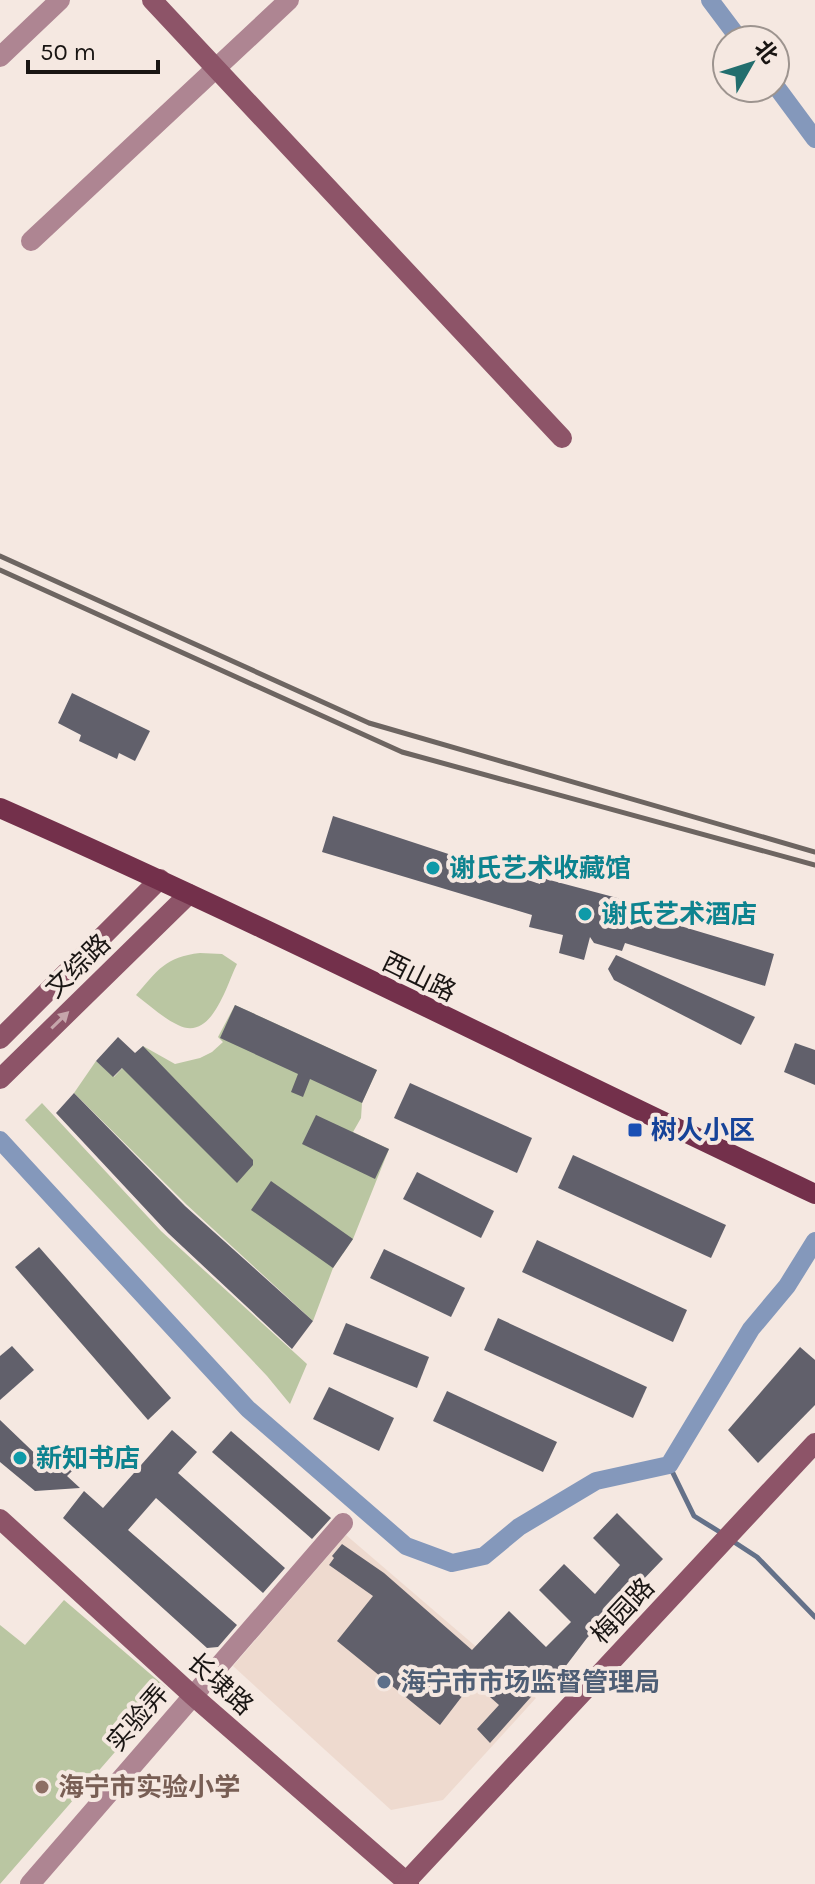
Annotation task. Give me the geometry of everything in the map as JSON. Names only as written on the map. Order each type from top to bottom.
[{"type":"main road","name":"西山路","points":[[0,808],[160,879],[809,1191]]},
{"type":"street","points":[[0,57],[60,0]]},
{"type":"street","points":[[152,0],[562,438]]},
{"type":"street","points":[[31,241],[289,0]]},
{"type":"street","points":[[0,1039],[160,879]]},
{"type":"street","name":"文综路","points":[[2,1076],[189,894]]},
{"type":"street","name":"梅园路","points":[[406,1883],[815,1443]]},
{"type":"street","name":"长埭路","points":[[0,1519],[192,1695],[406,1883]]},
{"type":"street","name":"实验弄","points":[[30,1884],[343,1523]]},
{"type":"shaded area","name":"海宁市市场监督管理局","points":[[346,1535],[536,1698],[443,1800],[391,1810],[233,1666]]},
{"type":"green space","points":[[200,953],[222,954],[237,964],[216,1009],[200,1026],[190,1028],[178,1025],[136,995],[170,961]]},
{"type":"green space","points":[[235,1005],[377,1070],[362,1103],[361,1118],[353,1132],[389,1149],[353,1239],[333,1268],[313,1321],[187,1205],[74,1093],[96,1061],[114,1077],[143,1046],[175,1064],[212,1052],[223,1042],[218,1037]]},
{"type":"green space","points":[[42,1103],[161,1231],[307,1364],[290,1404],[25,1120]]},
{"type":"green space","name":"海宁市实验小学","points":[[64,1600],[169,1690],[0,1884],[0,1625],[25,1645]]},
{"type":"building","points":[[72,693],[150,731],[135,761],[119,753],[117,759],[79,741],[81,735],[58,723]]},
{"type":"building","points":[[333,816],[540,884],[542,878],[640,904],[637,913],[774,954],[765,986],[625,943],[622,951],[594,943],[590,937],[584,960],[559,953],[563,935],[529,927],[532,915],[322,852]]},
{"type":"building","points":[[616,955],[755,1017],[741,1045],[614,980],[608,969]]},
{"type":"building","points":[[235,1005],[377,1070],[362,1103],[310,1079],[303,1097],[291,1092],[298,1074],[220,1038]]},
{"type":"building","points":[[118,1037],[135,1053],[143,1046],[253,1160],[253,1165],[237,1183],[122,1068],[113,1077],[96,1061]]},
{"type":"building","points":[[795,1043],[815,1050],[815,1085],[784,1072]]},
{"type":"building","points":[[410,1083],[532,1138],[517,1173],[394,1118]]},
{"type":"building","points":[[74,1093],[185,1206],[313,1321],[292,1349],[168,1233],[56,1113]]},
{"type":"building","points":[[316,1115],[389,1149],[375,1179],[302,1144]]},
{"type":"building","points":[[573,1155],[726,1225],[711,1258],[558,1188]]},
{"type":"building","points":[[417,1172],[494,1211],[481,1238],[403,1199]]},
{"type":"building","points":[[271,1181],[353,1239],[333,1268],[251,1210]]},
{"type":"building","points":[[537,1240],[687,1310],[673,1342],[522,1272]]},
{"type":"building","points":[[39,1247],[171,1398],[148,1420],[15,1267]]},
{"type":"building","points":[[384,1249],[465,1288],[451,1317],[370,1278]]},
{"type":"building","points":[[498,1318],[647,1387],[633,1418],[484,1350]]},
{"type":"building","points":[[346,1323],[429,1357],[417,1388],[333,1354]]},
{"type":"building","points":[[12,1346],[34,1370],[0,1400],[0,1356]]},
{"type":"building","points":[[800,1347],[815,1360],[815,1405],[758,1463],[728,1430]]},
{"type":"building","points":[[329,1387],[394,1418],[379,1451],[313,1419]]},
{"type":"building","points":[[447,1391],[557,1442],[543,1472],[433,1421]]},
{"type":"building","name":"新知书店","points":[[0,1420],[48,1466],[60,1454],[73,1470],[67,1476],[80,1488],[35,1491],[0,1462]]},
{"type":"building","points":[[172,1430],[197,1452],[178,1473],[285,1568],[263,1593],[156,1498],[128,1530],[237,1625],[218,1647],[207,1648],[63,1518],[84,1491],[103,1508]]},
{"type":"building","points":[[231,1431],[331,1518],[312,1539],[212,1452]]},
{"type":"building","points":[[617,1513],[663,1559],[587,1638],[565,1667],[541,1692],[538,1689],[490,1743],[477,1729],[499,1705],[473,1682],[440,1725],[337,1641],[373,1596],[329,1565],[342,1544],[384,1573],[472,1650],[509,1611],[546,1647],[571,1622],[539,1590],[564,1564],[595,1594],[620,1565],[593,1538]]},
{"type":"waterway","points":[[710,0],[728,24]]},
{"type":"waterway","points":[[789,104],[815,139]]},
{"type":"waterway","points":[[0,1140],[248,1409],[406,1546],[452,1563],[484,1556],[519,1527],[596,1481],[669,1465],[751,1329],[787,1286],[815,1241]]},
{"type":"waterway","points":[[669,1465],[694,1516],[723,1534]]},
{"type":"waterway","points":[[731,1540],[757,1557],[815,1617]]},
{"type":"railway","points":[[0,556],[369,723],[815,852]]},
{"type":"railway","points":[[0,570],[402,752],[815,865]]},
{"type":"place","name":"谢氏艺术收藏馆","points":[[433,868]]},
{"type":"place","name":"谢氏艺术酒店","points":[[585,914]]},
{"type":"place","name":"树人小区","points":[[635,1130]]},
{"type":"place","name":"新知书店","points":[[20,1458]]},
{"type":"place","name":"海宁市市场监督管理局","points":[[384,1682]]},
{"type":"place","name":"海宁市实验小学","points":[[42,1787]]}]
